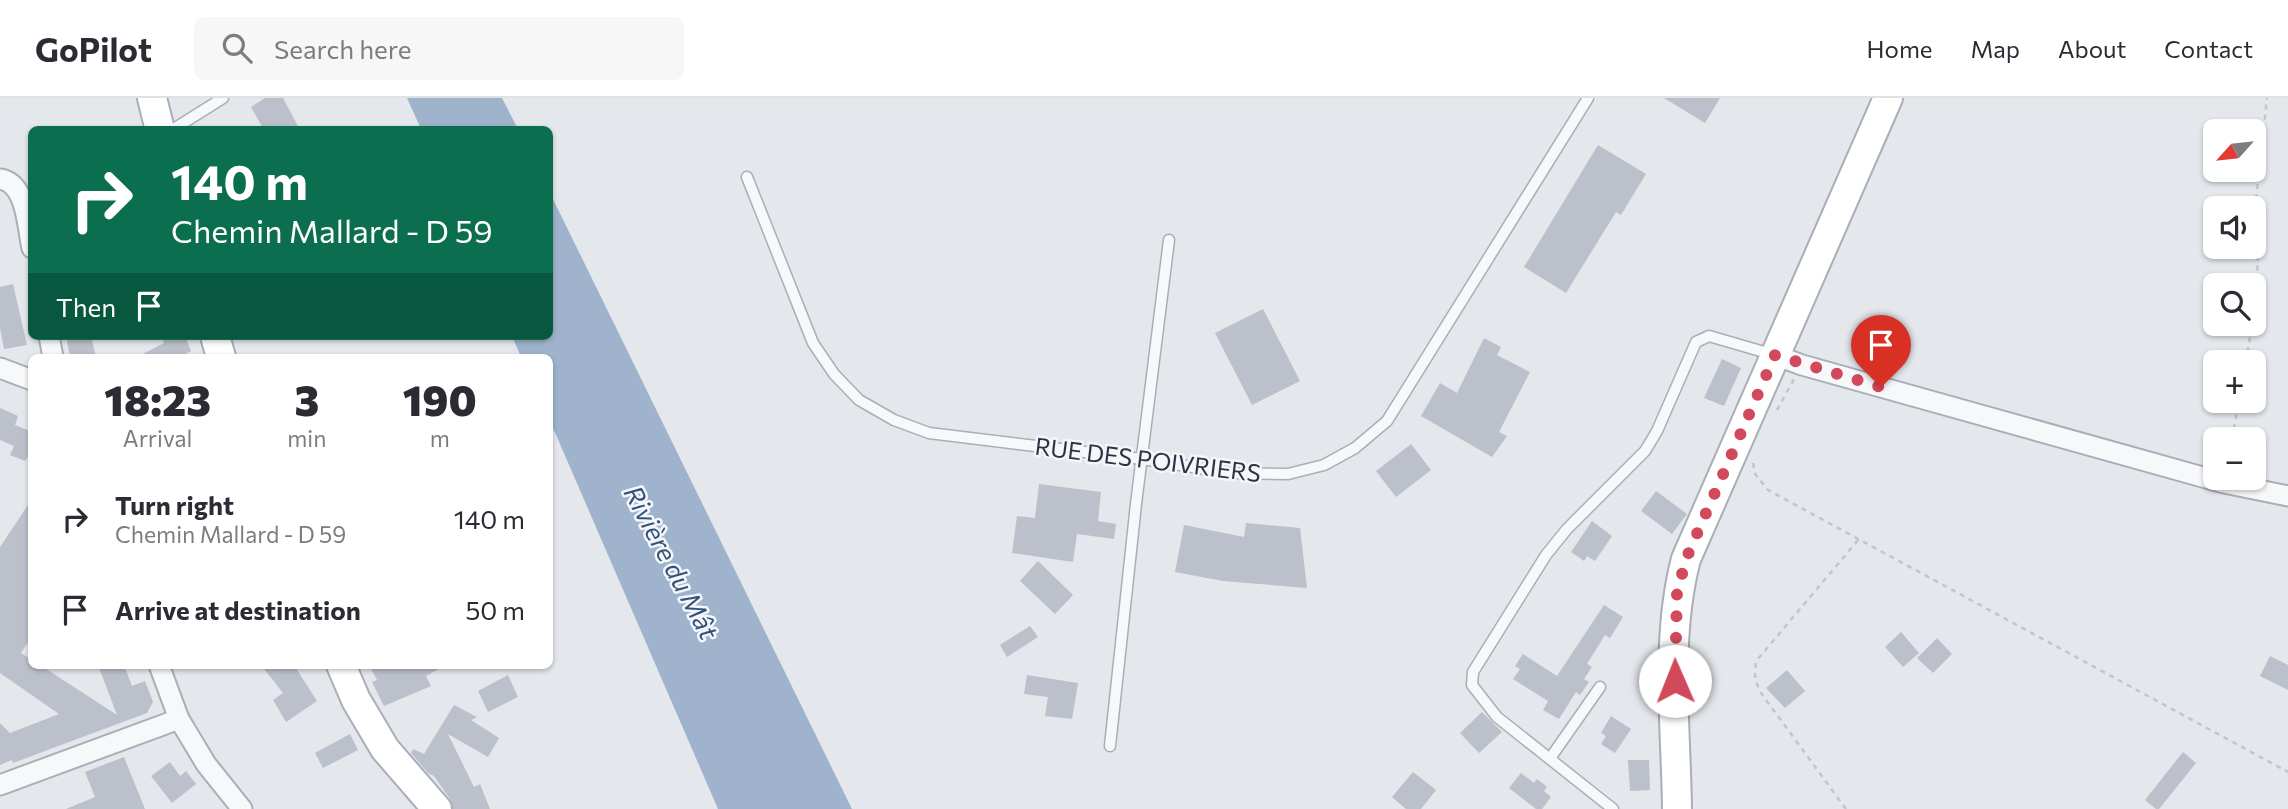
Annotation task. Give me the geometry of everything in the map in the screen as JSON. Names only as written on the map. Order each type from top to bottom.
[{"type":"main road","points":[[152,98],[159,126]]},
{"type":"main road","points":[[1677,809],[1674,630],[1677,593],[1686,559],[1888,98]]},
{"type":"main road","points":[[343,669],[356,700],[385,749],[437,809]]},
{"type":"street","points":[[0,179],[14,186],[22,201],[28,229]]},
{"type":"street","points":[[1775,355],[1802,365],[2224,483],[2288,496]]},
{"type":"street","points":[[0,368],[28,378]]},
{"type":"street","points":[[161,669],[180,719],[206,764],[242,809]]},
{"type":"street","points":[[0,785],[180,719]]},
{"type":"lane","points":[[178,126],[223,98]]},
{"type":"lane","name":"RUE DES POIVRIERS","points":[[747,177],[813,343],[834,374],[859,400],[894,420],[929,433],[1142,459],[1231,473],[1288,474],[1324,465],[1355,448],[1387,421],[1588,98]]},
{"type":"lane","points":[[1110,747],[1169,240]]},
{"type":"lane","points":[[1613,809],[1497,716],[1472,685],[1473,672],[1546,555],[1567,529],[1645,451],[1657,431],[1696,342],[1709,336],[1775,355]]},
{"type":"lane","points":[[1551,758],[1600,687]]},
{"type":"path","points":[[2256,196],[2267,98]]},
{"type":"path","points":[[1772,419],[1802,365]]},
{"type":"path","points":[[1754,452],[1755,474],[1768,490],[2288,772]]},
{"type":"path","points":[[1846,809],[1761,693],[1754,677],[1754,668],[1757,660],[1859,539]]},
{"type":"water","points":[[407,98],[502,98],[516,126],[420,126]]},
{"type":"water","name":"Rivière du Mât","points":[[553,199],[852,809],[718,809],[553,428],[553,354],[520,354],[514,340],[553,340]]},
{"type":"building","points":[[265,98],[283,98],[298,126],[262,126],[251,107]]},
{"type":"building","points":[[1664,98],[1720,98],[1705,123]]},
{"type":"building","points":[[1598,145],[1646,174],[1621,215],[1616,212],[1566,293],[1524,267]]},
{"type":"building","points":[[13,284],[27,345],[4,349],[0,328],[0,287]]},
{"type":"building","points":[[1263,309],[1300,381],[1252,405],[1215,333]]},
{"type":"building","points":[[1484,338],[1501,347],[1497,355],[1530,372],[1499,432],[1507,436],[1492,457],[1421,416],[1440,383],[1457,393]]},
{"type":"building","points":[[67,340],[92,340],[95,354],[69,354]]},
{"type":"building","points":[[162,340],[187,340],[191,351],[186,354],[143,354],[164,343]]},
{"type":"building","points":[[1722,359],[1741,368],[1724,406],[1704,398]]},
{"type":"building","points":[[0,408],[18,416],[15,425],[28,430],[28,457],[25,461],[10,455],[14,446],[0,440]]},
{"type":"building","points":[[1411,444],[1431,470],[1396,497],[1376,471]]},
{"type":"building","points":[[1039,484],[1101,492],[1098,521],[1116,524],[1114,539],[1077,534],[1073,562],[1012,553],[1017,516],[1035,518]]},
{"type":"building","points":[[1656,491],[1687,514],[1672,534],[1641,511]]},
{"type":"building","points":[[28,505],[28,642],[21,653],[28,657],[28,669],[46,669],[117,715],[100,669],[126,669],[132,686],[145,681],[153,702],[147,713],[13,763],[12,760],[0,765],[0,723],[10,733],[59,714],[0,673],[0,547]]},
{"type":"building","points":[[1592,521],[1612,536],[1595,561],[1587,556],[1584,561],[1571,552]]},
{"type":"building","points":[[1246,523],[1300,528],[1307,588],[1223,581],[1175,572],[1184,525],[1244,537]]},
{"type":"building","points":[[1038,561],[1073,595],[1055,614],[1020,581]]},
{"type":"building","points":[[1604,605],[1623,617],[1610,638],[1605,635],[1587,664],[1592,667],[1584,679],[1589,682],[1580,695],[1576,692],[1559,719],[1543,710],[1548,701],[1513,679],[1520,669],[1515,666],[1523,654],[1557,676]]},
{"type":"building","points":[[1030,626],[1038,637],[1007,657],[1000,645]]},
{"type":"building","points":[[1901,632],[1919,653],[1903,667],[1885,647]]},
{"type":"building","points":[[1937,638],[1952,654],[1933,673],[1917,658]]},
{"type":"building","points":[[2270,656],[2288,665],[2288,690],[2260,676]]},
{"type":"building","points":[[264,669],[297,669],[317,701],[286,722],[273,700],[283,693]]},
{"type":"building","points":[[371,669],[439,669],[426,676],[431,686],[384,706],[372,682],[377,680]]},
{"type":"building","points":[[1787,670],[1805,691],[1785,708],[1766,688]]},
{"type":"building","points":[[508,675],[518,697],[488,712],[478,691]]},
{"type":"building","points":[[1027,675],[1078,683],[1072,719],[1045,716],[1048,697],[1024,694]]},
{"type":"building","points":[[454,705],[477,717],[471,720],[499,738],[488,757],[448,734],[474,787],[480,784],[490,809],[453,809],[450,799],[434,776],[428,773],[411,753],[413,749],[424,754]]},
{"type":"building","points":[[1482,712],[1502,732],[1479,753],[1460,733]]},
{"type":"building","points":[[1611,716],[1631,729],[1615,753],[1601,744],[1606,736],[1601,733]]},
{"type":"building","points":[[350,734],[358,750],[323,768],[315,753]]},
{"type":"building","points":[[2183,752],[2196,763],[2159,809],[2156,809],[2145,800]]},
{"type":"building","points":[[124,757],[145,809],[66,809],[95,797],[85,772]]},
{"type":"building","points":[[1628,760],[1649,760],[1650,790],[1630,791]]},
{"type":"building","points":[[170,762],[180,776],[186,771],[196,784],[172,803],[151,776]]},
{"type":"building","points":[[1413,772],[1436,790],[1421,809],[1406,809],[1392,797]]},
{"type":"building","points":[[1521,773],[1534,783],[1537,779],[1547,787],[1544,791],[1551,797],[1542,809],[1536,809],[1509,788]]},
{"type":"route","points":[[1675,681],[1674,630],[1677,593],[1686,559],[1775,355],[1881,387]]}]
